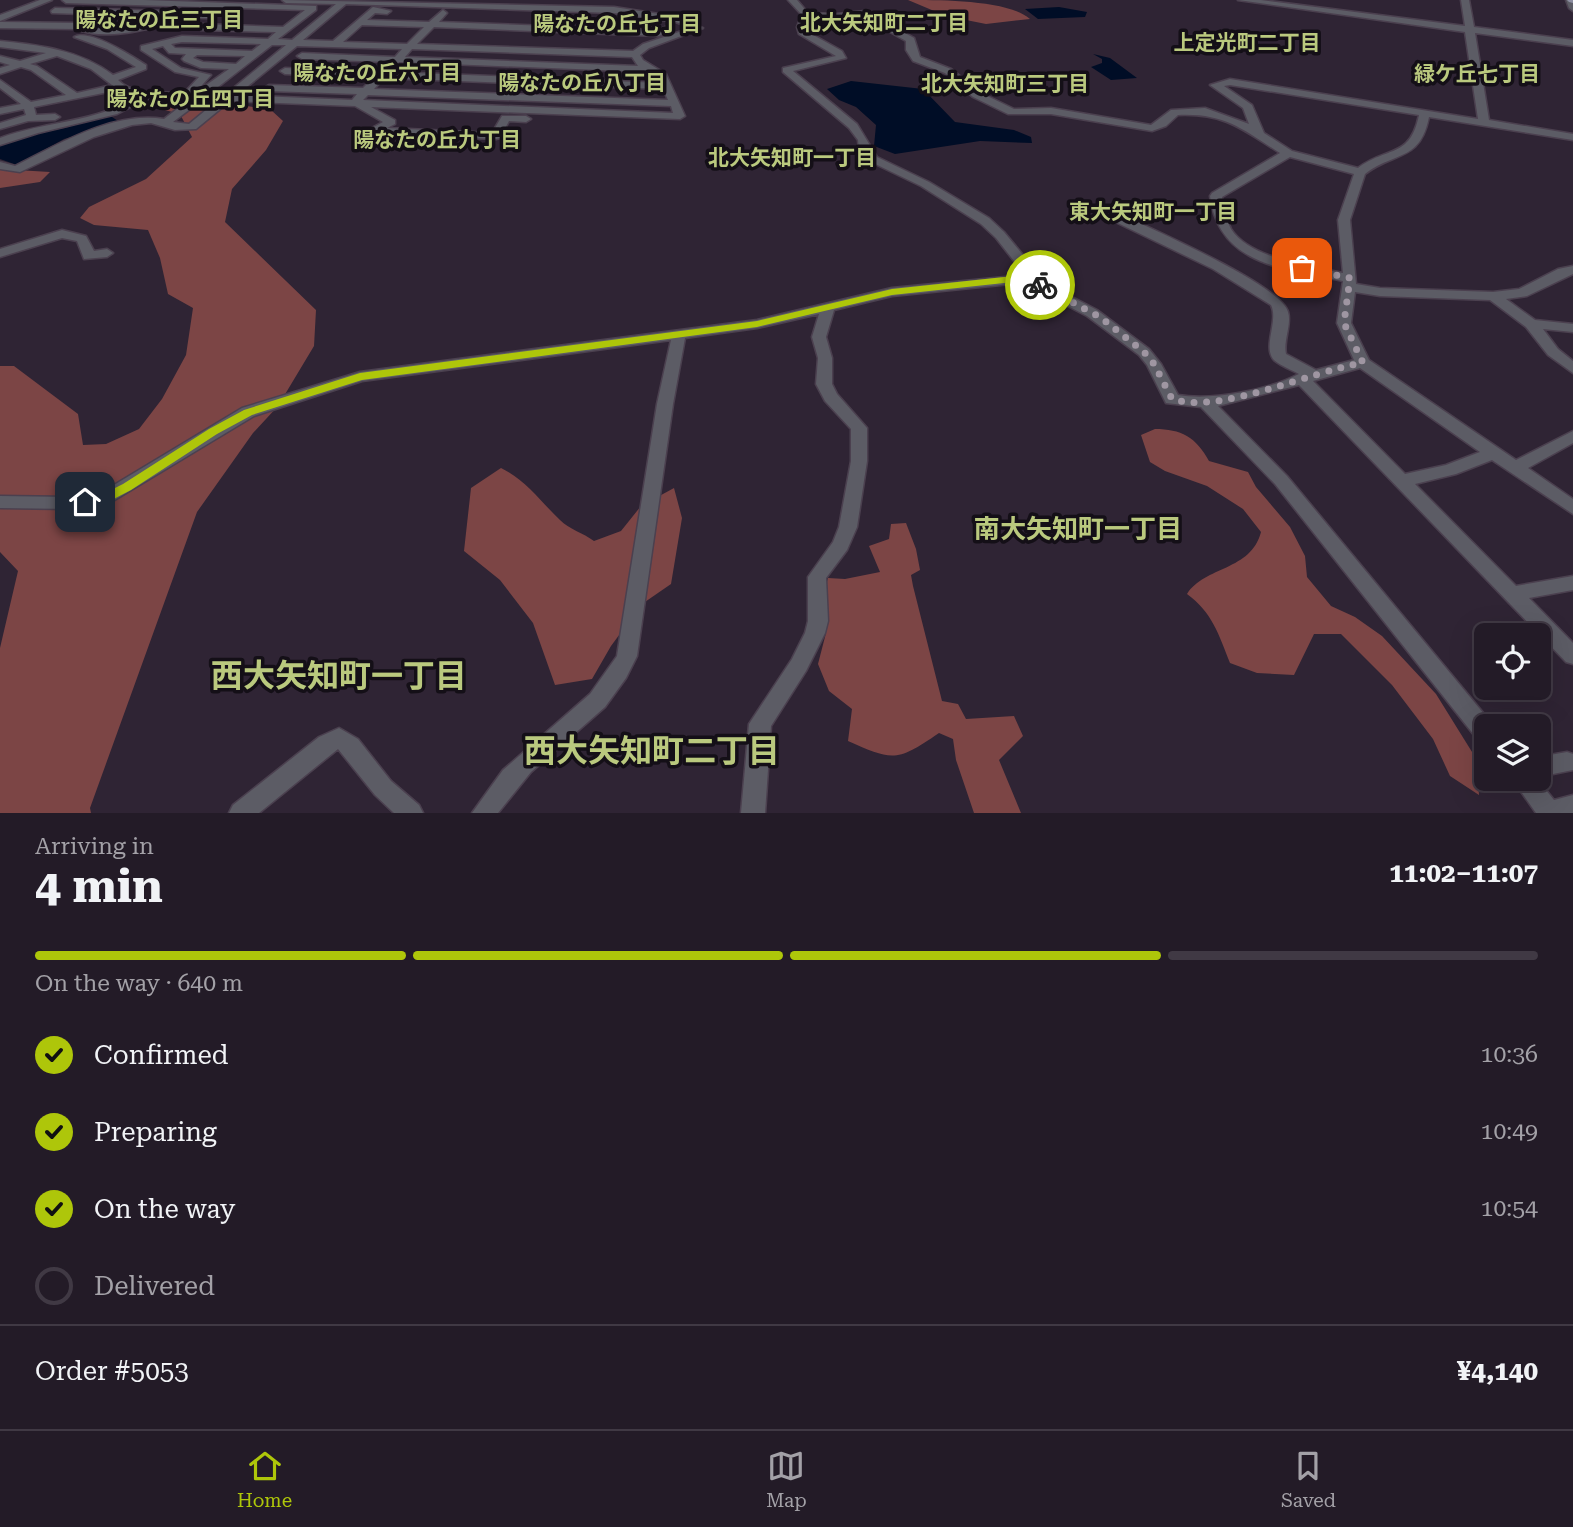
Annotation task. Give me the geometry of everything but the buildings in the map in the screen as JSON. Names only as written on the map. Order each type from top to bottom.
[{"type":"street","points":[[0,11],[24,3],[22,0]]},
{"type":"street","points":[[0,24],[48,0]]},
{"type":"street","points":[[66,0],[316,5],[344,2],[443,13],[528,11]]},
{"type":"street","points":[[34,23],[75,0]]},
{"type":"street","points":[[286,0],[316,5]]},
{"type":"street","points":[[453,106],[528,11],[545,0]]},
{"type":"street","points":[[792,0],[806,15],[837,17],[864,14],[911,40],[916,59],[958,77],[977,95],[1012,112],[1051,111],[1152,128],[1162,124],[1175,112],[1200,110],[1237,121],[1288,153],[1360,173]]},
{"type":"street","points":[[1242,0],[1573,43]]},
{"type":"street","points":[[1465,0],[1484,122],[1481,122]]},
{"type":"street","points":[[1572,0],[1573,8]]},
{"type":"street","points":[[0,24],[131,26],[148,23],[180,2]]},
{"type":"street","points":[[0,165],[16,170],[76,139],[132,123],[151,120],[192,127],[344,2]]},
{"type":"street","points":[[0,142],[17,134],[57,127],[135,104],[188,101],[201,96],[316,5]]},
{"type":"street","points":[[182,38],[336,43],[415,42],[588,48],[646,46],[699,27],[678,20],[528,11],[377,7],[336,43]]},
{"type":"street","points":[[55,11],[160,15],[286,30]]},
{"type":"street","points":[[355,102],[443,13]]},
{"type":"street","points":[[806,15],[801,27],[802,32],[838,53],[841,58],[786,69],[853,127],[873,159],[925,184],[993,227],[1033,278],[1048,291],[1100,317],[1144,352],[1154,364],[1172,399],[1182,402],[1204,401],[1245,395],[1363,363]]},
{"type":"street","points":[[608,16],[681,34]]},
{"type":"street","points":[[546,115],[608,16]]},
{"type":"street","points":[[0,24],[77,26],[85,31],[112,31],[163,23],[301,18]]},
{"type":"street","points":[[166,123],[188,101],[206,75],[178,70],[144,48],[201,30],[206,21]]},
{"type":"street","points":[[360,22],[659,33],[668,29]]},
{"type":"street","points":[[0,24],[90,40],[110,47],[143,67],[96,92],[0,111]]},
{"type":"street","points":[[0,71],[112,31]]},
{"type":"street","points":[[345,35],[415,42]]},
{"type":"street","points":[[164,42],[172,51],[256,54]]},
{"type":"street","points":[[254,98],[319,42]]},
{"type":"street","points":[[0,44],[43,47],[86,64],[135,94],[188,101]]},
{"type":"street","points":[[588,48],[635,54],[646,46]]},
{"type":"street","points":[[195,51],[187,59],[201,65],[239,67]]},
{"type":"street","points":[[201,96],[453,106],[684,126],[663,76],[639,62],[635,54]]},
{"type":"street","points":[[302,56],[650,69]]},
{"type":"street","points":[[0,59],[34,68],[75,96]]},
{"type":"street","points":[[285,71],[667,86]]},
{"type":"street","points":[[1259,133],[1248,107],[1215,85],[1230,82],[1573,137]]},
{"type":"street","points":[[0,83],[27,106],[32,119],[46,120],[111,101],[96,92]]},
{"type":"street","points":[[266,88],[675,103]]},
{"type":"street","points":[[135,104],[147,94]]},
{"type":"street","points":[[355,102],[395,118],[506,118],[546,115]]},
{"type":"street","points":[[407,104],[395,118],[374,131],[496,136],[506,118]]},
{"type":"street","points":[[113,110],[132,123]]},
{"type":"street","points":[[1424,114],[1420,135],[1409,148],[1368,166],[1360,173],[1345,219],[1350,283],[1344,323],[1363,363],[1573,508]]},
{"type":"street","points":[[0,126],[32,117]]},
{"type":"street","points":[[1288,153],[1237,184],[1221,190],[1216,196],[1220,220],[1230,236],[1262,255],[1380,292],[1493,296],[1522,293],[1563,272],[1573,270]]},
{"type":"street","points":[[1103,211],[1218,266],[1277,303],[1282,313],[1277,352],[1280,357],[1308,377],[1402,481],[1573,656]]},
{"type":"street","points":[[0,253],[62,234],[82,239],[89,256],[107,253]]},
{"type":"street","points":[[0,502],[71,503],[102,500],[238,417],[352,379],[757,324],[892,292],[1033,278]]},
{"type":"street","points":[[1493,296],[1531,324],[1553,352],[1573,368]]},
{"type":"street","points":[[753,813],[760,724],[800,665],[815,633],[818,621],[817,577],[845,537],[859,461],[859,428],[831,397],[824,384],[825,358],[819,337],[827,309]]},
{"type":"street","points":[[1531,324],[1573,328]]},
{"type":"street","points":[[484,813],[528,760],[597,702],[620,674],[627,656],[679,334]]},
{"type":"street","points":[[1204,401],[1281,480],[1474,718]]},
{"type":"street","points":[[1515,468],[1573,436]]},
{"type":"street","points":[[1402,481],[1450,470],[1493,453]]},
{"type":"street","points":[[1513,594],[1572,583]]},
{"type":"street","points":[[241,813],[327,744],[339,738],[350,746],[383,788],[411,813]]},
{"type":"street","points":[[1551,765],[1567,762]]},
{"type":"street","points":[[1533,791],[1550,812],[1573,806]]},
{"type":"shaded area","points":[[908,0],[991,5],[1007,8],[1030,19],[986,24],[946,16]]},
{"type":"shaded area","points":[[168,105],[247,106],[271,110],[283,121],[266,150],[232,189],[225,222],[316,310],[314,346],[278,406],[253,433],[197,512],[90,808],[91,813],[0,813],[0,648],[18,571],[0,552],[0,366],[14,366],[78,414],[83,445],[106,444],[139,429],[162,399],[186,355],[193,308],[168,294],[160,258],[148,230],[94,225],[80,218],[89,207],[146,179],[192,137],[180,114],[161,109]]},
{"type":"shaded area","points":[[0,169],[50,172],[40,182],[0,188]]},
{"type":"shaded area","points":[[1155,429],[1180,433],[1193,440],[1209,461],[1248,472],[1256,487],[1290,527],[1305,556],[1307,577],[1331,606],[1355,617],[1382,636],[1436,694],[1474,755],[1474,791],[1479,791],[1479,795],[1450,776],[1433,739],[1392,685],[1341,634],[1314,634],[1294,675],[1257,673],[1230,663],[1209,616],[1187,594],[1205,578],[1248,554],[1256,545],[1261,532],[1243,509],[1207,486],[1165,471],[1150,462],[1141,435]]},
{"type":"shaded area","points":[[501,468],[525,485],[564,523],[594,541],[621,531],[641,506],[674,488],[682,518],[671,584],[642,604],[611,646],[592,679],[555,685],[533,623],[500,580],[464,551],[471,488]]},
{"type":"shaded area","points":[[906,523],[916,549],[920,570],[911,575],[913,586],[942,701],[958,704],[966,719],[1014,716],[1023,736],[999,760],[1021,813],[974,813],[956,760],[953,739],[939,733],[904,754],[895,755],[885,755],[848,741],[852,709],[829,691],[818,664],[826,633],[824,592],[828,578],[845,579],[880,572],[869,546],[889,539],[891,524]]},
{"type":"water","points":[[1059,7],[1087,12],[1085,17],[1038,19],[1025,9]]},
{"type":"water","points":[[1093,54],[1110,58],[1137,78],[1111,80],[1091,67],[1102,63],[1102,59]]},
{"type":"water","points":[[851,81],[923,89],[955,122],[1014,130],[1031,137],[1032,143],[980,141],[895,154],[874,146],[876,125],[856,107],[839,100],[827,89]]},
{"type":"water","points":[[109,115],[121,123],[64,139],[17,165],[0,159],[0,145],[17,137],[65,128]]},
{"type":"way so far","points":[[1040,285],[1100,317],[1144,352],[1152,360],[1172,399],[1197,402],[1245,395],[1363,363],[1344,323],[1350,278],[1302,268]]},
{"type":"district","name":"陽なたの丘三丁目","points":[[159,20]]},
{"type":"district","name":"北大矢知町二丁目","points":[[884,23]]},
{"type":"district","name":"陽なたの丘七丁目","points":[[617,24]]},
{"type":"district","name":"上定光町二丁目","points":[[1247,43]]},
{"type":"district","name":"陽なたの丘六丁目","points":[[377,73]]},
{"type":"district","name":"緑ケ丘七丁目","points":[[1477,74]]},
{"type":"district","name":"陽なたの丘八丁目","points":[[582,83]]},
{"type":"district","name":"北大矢知町三丁目","points":[[1005,84]]},
{"type":"district","name":"陽なたの丘四丁目","points":[[190,99]]},
{"type":"district","name":"陽なたの丘九丁目","points":[[437,140]]},
{"type":"district","name":"北大矢知町一丁目","points":[[792,158]]},
{"type":"district","name":"東大矢知町一丁目","points":[[1153,212]]},
{"type":"district","name":"南大矢知町一丁目","points":[[1078,529]]},
{"type":"district","name":"西大矢知町一丁目","points":[[339,676]]},
{"type":"district","name":"西大矢知町二丁目","points":[[652,751]]},
{"type":"route","points":[[85,502],[102,500],[127,487],[248,412],[360,377],[757,324],[892,292],[1023,278],[1033,278],[1040,285]]}]
